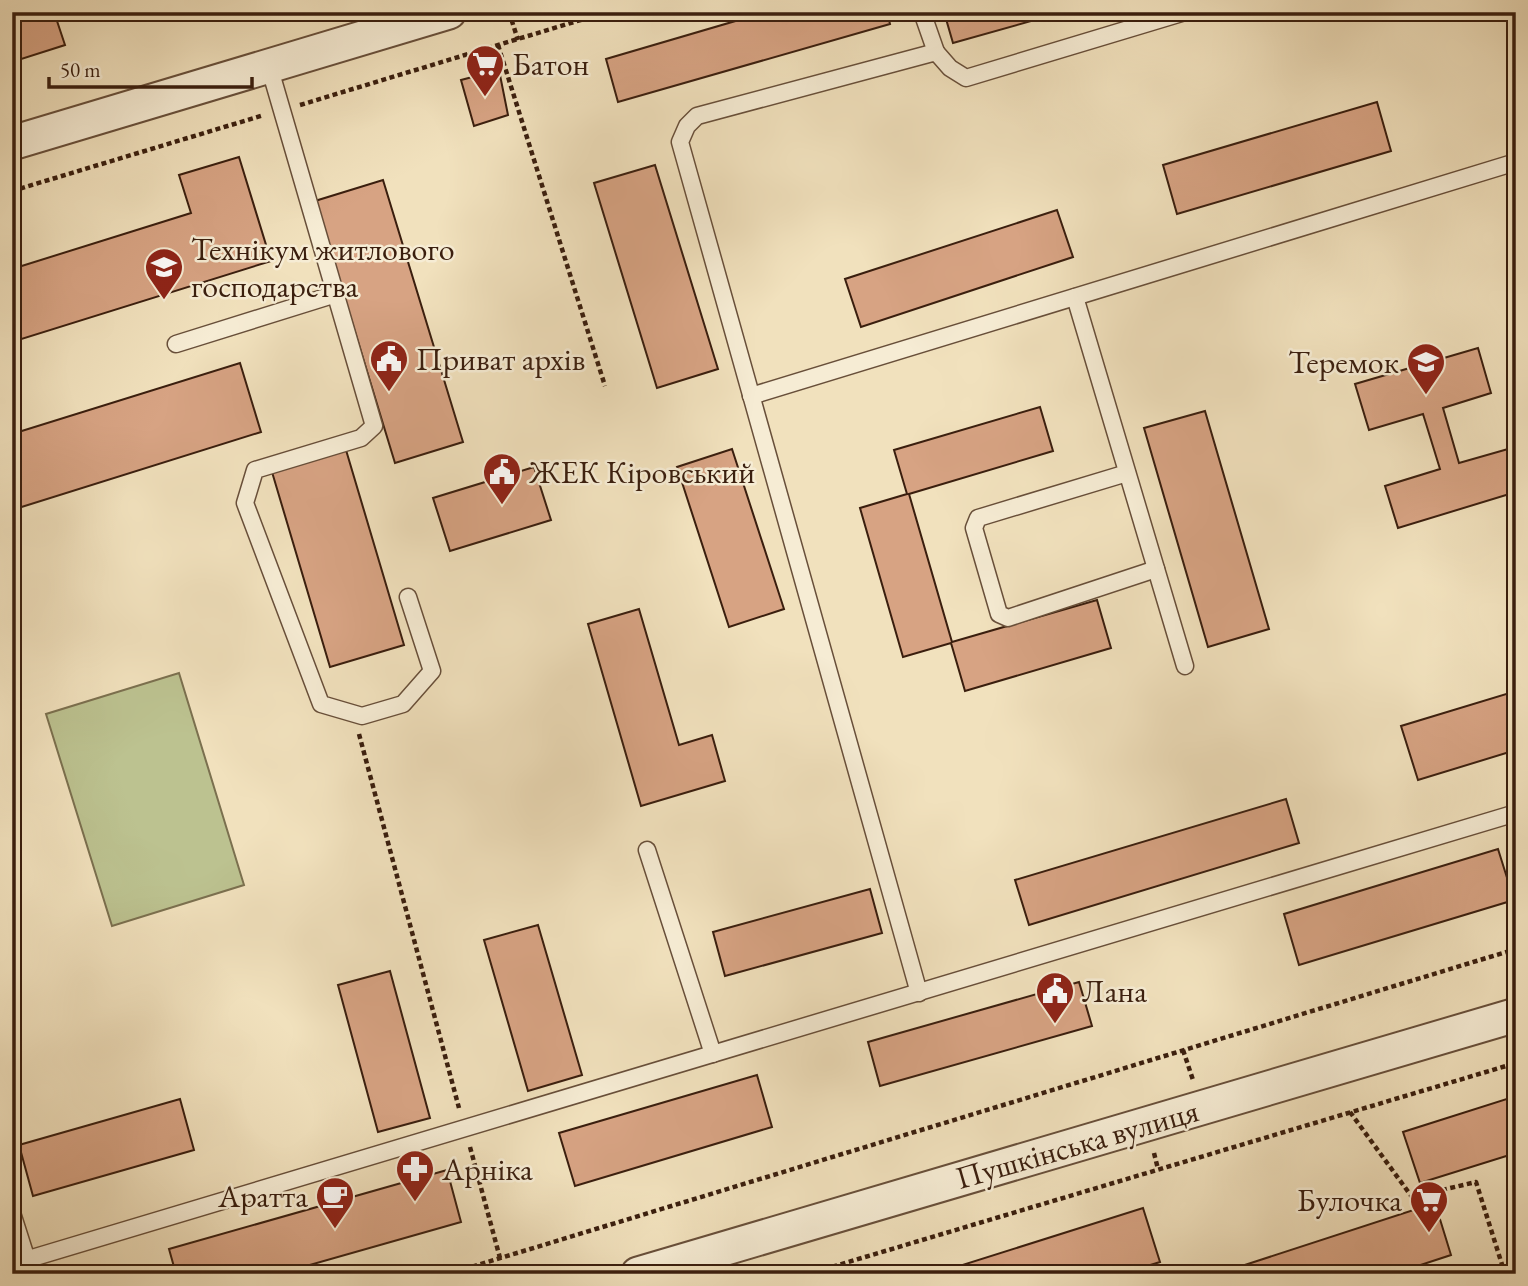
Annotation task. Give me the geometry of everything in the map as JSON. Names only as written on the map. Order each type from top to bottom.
[{"type":"street","points":[[12,143],[449,12]]},
{"type":"street","name":"Пушкінська вулиця","points":[[638,1274],[1516,1015]]},
{"type":"lane","points":[[922,12],[936,52],[950,68],[966,78],[1185,12]]},
{"type":"lane","points":[[919,993],[680,142],[687,127],[697,116],[936,52]]},
{"type":"lane","points":[[269,66],[374,426],[361,438],[254,470],[245,503],[321,704],[362,716],[403,704],[432,671],[408,597]]},
{"type":"lane","points":[[751,396],[1516,162]]},
{"type":"lane","points":[[176,344],[336,294]]},
{"type":"lane","points":[[1075,297],[1185,666]]},
{"type":"lane","points":[[1127,472],[978,518],[974,528],[999,614],[1007,618],[1156,569]]},
{"type":"lane","points":[[12,1213],[20,1262],[1516,814]]},
{"type":"lane","points":[[647,850],[713,1054]]},
{"type":"path","points":[[509,12],[517,40],[607,12]]},
{"type":"path","points":[[498,45],[606,386]]},
{"type":"path","points":[[358,734],[500,1258]]},
{"type":"path","points":[[448,1274],[1516,949]]},
{"type":"path","points":[[808,1274],[1516,1063]]},
{"type":"path","points":[[1350,1112],[1412,1197],[1476,1182],[1505,1274]]},
{"type":"green space","points":[[179,673],[244,885],[112,926],[46,714]]},
{"type":"building","points":[[12,12],[54,12],[65,45],[12,62]]},
{"type":"building","points":[[766,12],[887,12],[890,24],[618,102],[606,59]]},
{"type":"building","points":[[944,12],[1063,12],[953,43]]},
{"type":"building","name":"Батон","points":[[499,70],[508,115],[474,126],[461,80]]},
{"type":"building","points":[[1377,102],[1391,151],[1177,214],[1163,165]]},
{"type":"building","points":[[239,157],[271,261],[12,342],[12,269],[191,213],[179,175]]},
{"type":"building","points":[[655,165],[718,369],[657,388],[594,183]]},
{"type":"building","points":[[383,180],[463,442],[395,463],[315,201]]},
{"type":"building","points":[[1057,210],[1073,257],[861,327],[845,279]]},
{"type":"building","points":[[1478,348],[1491,393],[1443,408],[1459,463],[1508,449],[1516,476],[1516,492],[1398,528],[1385,486],[1440,469],[1423,414],[1369,430],[1355,384]]},
{"type":"building","points":[[240,363],[261,432],[12,510],[12,434]]},
{"type":"building","points":[[1040,407],[1053,451],[909,494],[952,642],[1097,600],[1111,648],[965,691],[951,643],[903,657],[860,508],[907,494],[894,450]]},
{"type":"building","points":[[1205,411],[1269,629],[1208,647],[1144,428]]},
{"type":"building","points":[[732,449],[784,609],[729,627],[677,467]]},
{"type":"building","points":[[346,450],[404,645],[330,667],[272,472]]},
{"type":"building","points":[[534,467],[551,520],[450,551],[433,498]]},
{"type":"building","points":[[639,609],[679,745],[712,735],[725,781],[641,806],[588,624]]},
{"type":"building","points":[[1516,691],[1516,750],[1418,780],[1401,726]]},
{"type":"building","points":[[1286,799],[1299,843],[1029,925],[1015,880]]},
{"type":"building","points":[[1498,849],[1514,900],[1299,965],[1284,914]]},
{"type":"building","points":[[870,889],[882,933],[725,976],[713,932]]},
{"type":"building","points":[[538,925],[582,1075],[528,1091],[484,940]]},
{"type":"building","points":[[390,971],[430,1118],[378,1132],[338,985]]},
{"type":"building","points":[[1079,982],[1092,1026],[880,1086],[868,1042]]},
{"type":"building","points":[[757,1075],[772,1127],[575,1186],[559,1133]]},
{"type":"building","points":[[1516,1096],[1516,1153],[1420,1183],[1403,1132]]},
{"type":"building","points":[[180,1099],[194,1150],[33,1196],[19,1145]]},
{"type":"building","points":[[447,1170],[461,1222],[278,1274],[176,1274],[169,1249]]},
{"type":"building","points":[[1435,1203],[1451,1255],[1393,1274],[1217,1274]]},
{"type":"building","points":[[1143,1208],[1160,1262],[1121,1274],[934,1274]]},
{"type":"place","name":"Батон","points":[[485,98]]},
{"type":"place","name":"Технікум житлового господарства","points":[[164,301]]},
{"type":"place","name":"Приват архів","points":[[389,393]]},
{"type":"place","name":"Теремок","points":[[1426,396]]},
{"type":"place","name":"ЖЕК Кіровський","points":[[502,506]]},
{"type":"place","name":"Лана","points":[[1055,1025]]},
{"type":"place","name":"Арніка","points":[[415,1203]]},
{"type":"place","name":"Аратта","points":[[335,1230]]},
{"type":"place","name":"Булочка","points":[[1429,1234]]}]
